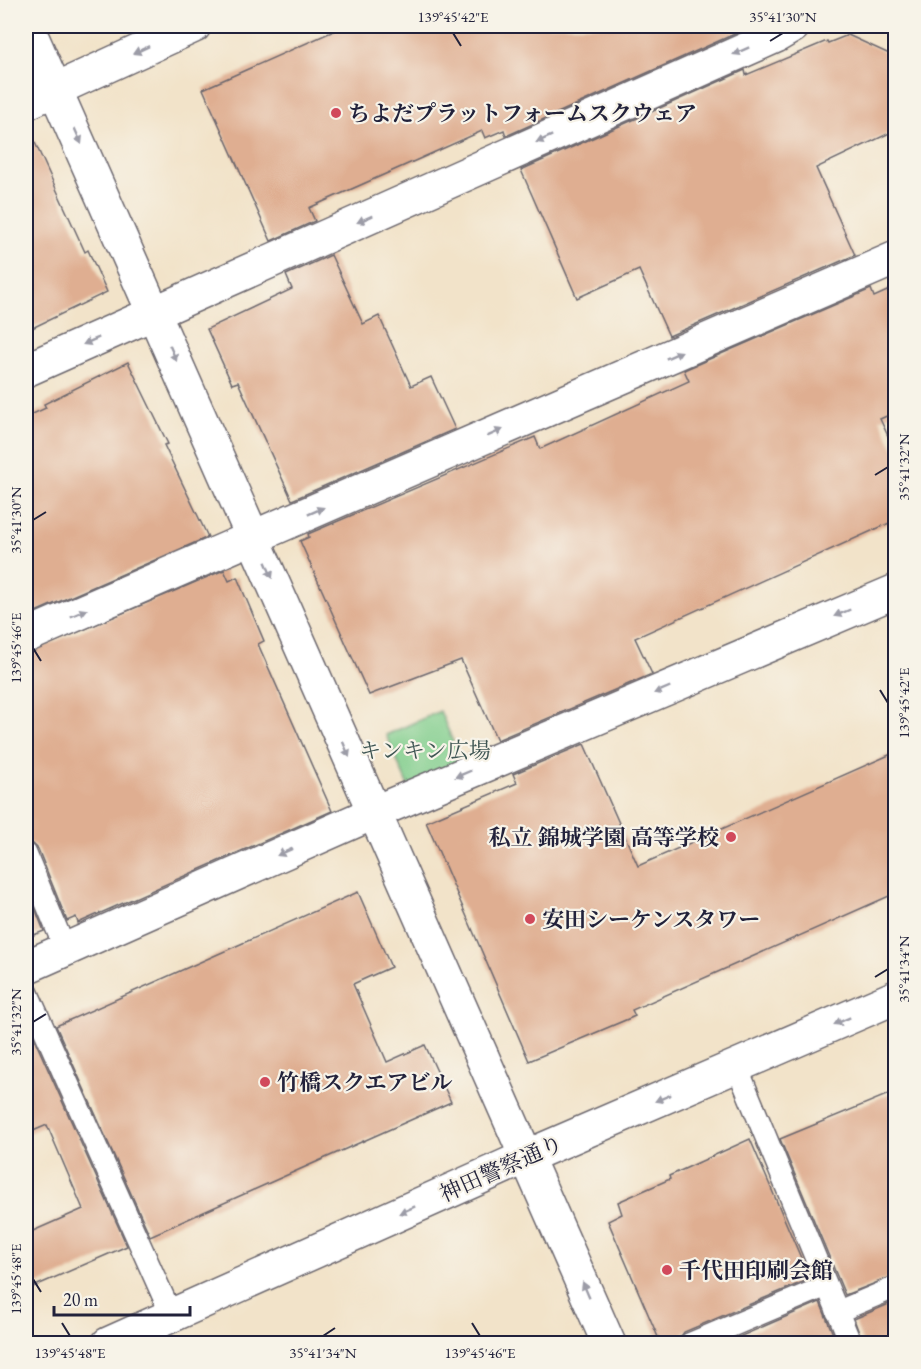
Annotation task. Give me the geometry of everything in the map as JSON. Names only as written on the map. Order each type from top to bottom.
[{"type":"street","points":[[27,26],[57,89],[255,538],[373,813],[528,1156],[609,1344]]},
{"type":"street","points":[[26,103],[194,26]]},
{"type":"street","points":[[26,370],[776,36],[793,26]]},
{"type":"street","points":[[26,636],[896,258]]},
{"type":"street","points":[[26,967],[373,813],[896,591]]},
{"type":"street","name":"神田警察通り","points":[[108,1344],[528,1156],[896,997]]},
{"type":"lane","points":[[26,854],[65,949]]},
{"type":"lane","points":[[26,989],[171,1314]]},
{"type":"lane","points":[[737,1067],[851,1344]]},
{"type":"lane","points":[[689,1344],[826,1286]]},
{"type":"lane","points":[[837,1312],[896,1287]]},
{"type":"green space","name":"キンキン広場","points":[[440,711],[463,765],[409,788],[386,735]]},
{"type":"building","name":"ちよだプラットフォームスクウェア","points":[[345,26],[740,26],[741,31],[506,136],[504,130],[485,138],[482,131],[309,208],[315,221],[271,241],[203,89]]},
{"type":"building","points":[[848,35],[896,57],[896,130],[816,168],[855,255],[669,336],[639,270],[577,298],[521,170],[745,70],[746,75],[827,41],[828,43]]},
{"type":"building","points":[[26,123],[85,252],[88,250],[107,292],[26,331]]},
{"type":"building","points":[[331,255],[363,324],[379,316],[411,386],[431,377],[455,429],[292,500],[238,382],[232,384],[207,329],[292,289],[286,275]]},
{"type":"building","points":[[896,287],[896,412],[880,419],[896,453],[896,520],[635,638],[652,674],[497,740],[461,660],[369,695],[300,541],[309,537],[308,534],[535,437],[540,449],[689,381],[684,370],[871,289],[874,297]]},
{"type":"building","points":[[128,362],[168,444],[164,445],[208,537],[26,616],[26,417],[46,408],[44,404]]},
{"type":"building","points":[[224,570],[229,581],[237,577],[264,641],[258,644],[332,811],[78,923],[76,917],[67,921],[38,849],[26,842],[26,654]]},
{"type":"building","points":[[584,744],[638,866],[896,752],[896,893],[632,1010],[635,1016],[529,1061],[426,822],[517,783],[513,774]]},
{"type":"building","points":[[26,886],[44,931],[26,938]]},
{"type":"building","name":"竹橋スクエアビル","points":[[358,892],[391,967],[353,984],[387,1062],[425,1045],[451,1102],[150,1236],[56,1026]]},
{"type":"building","points":[[33,1036],[127,1246],[26,1290],[26,1234],[83,1209],[47,1125],[26,1134],[26,1039]]},
{"type":"building","points":[[896,1091],[896,1275],[845,1295],[780,1139]]},
{"type":"building","points":[[750,1139],[810,1279],[684,1332],[676,1344],[661,1344],[608,1221],[622,1214],[618,1202]]},
{"type":"building","points":[[896,1301],[896,1344],[863,1344],[854,1319]]},
{"type":"building","points":[[820,1302],[837,1344],[723,1344]]},
{"type":"place","name":"ちよだプラットフォームスクウェア","points":[[336,113]]},
{"type":"place","name":"私立 錦城学園 高等学校","points":[[731,837]]},
{"type":"place","name":"安田シーケンスタワー","points":[[530,919]]},
{"type":"place","name":"竹橋スクエアビル","points":[[265,1082]]},
{"type":"place","name":"千代田印刷会館","points":[[667,1270]]}]
